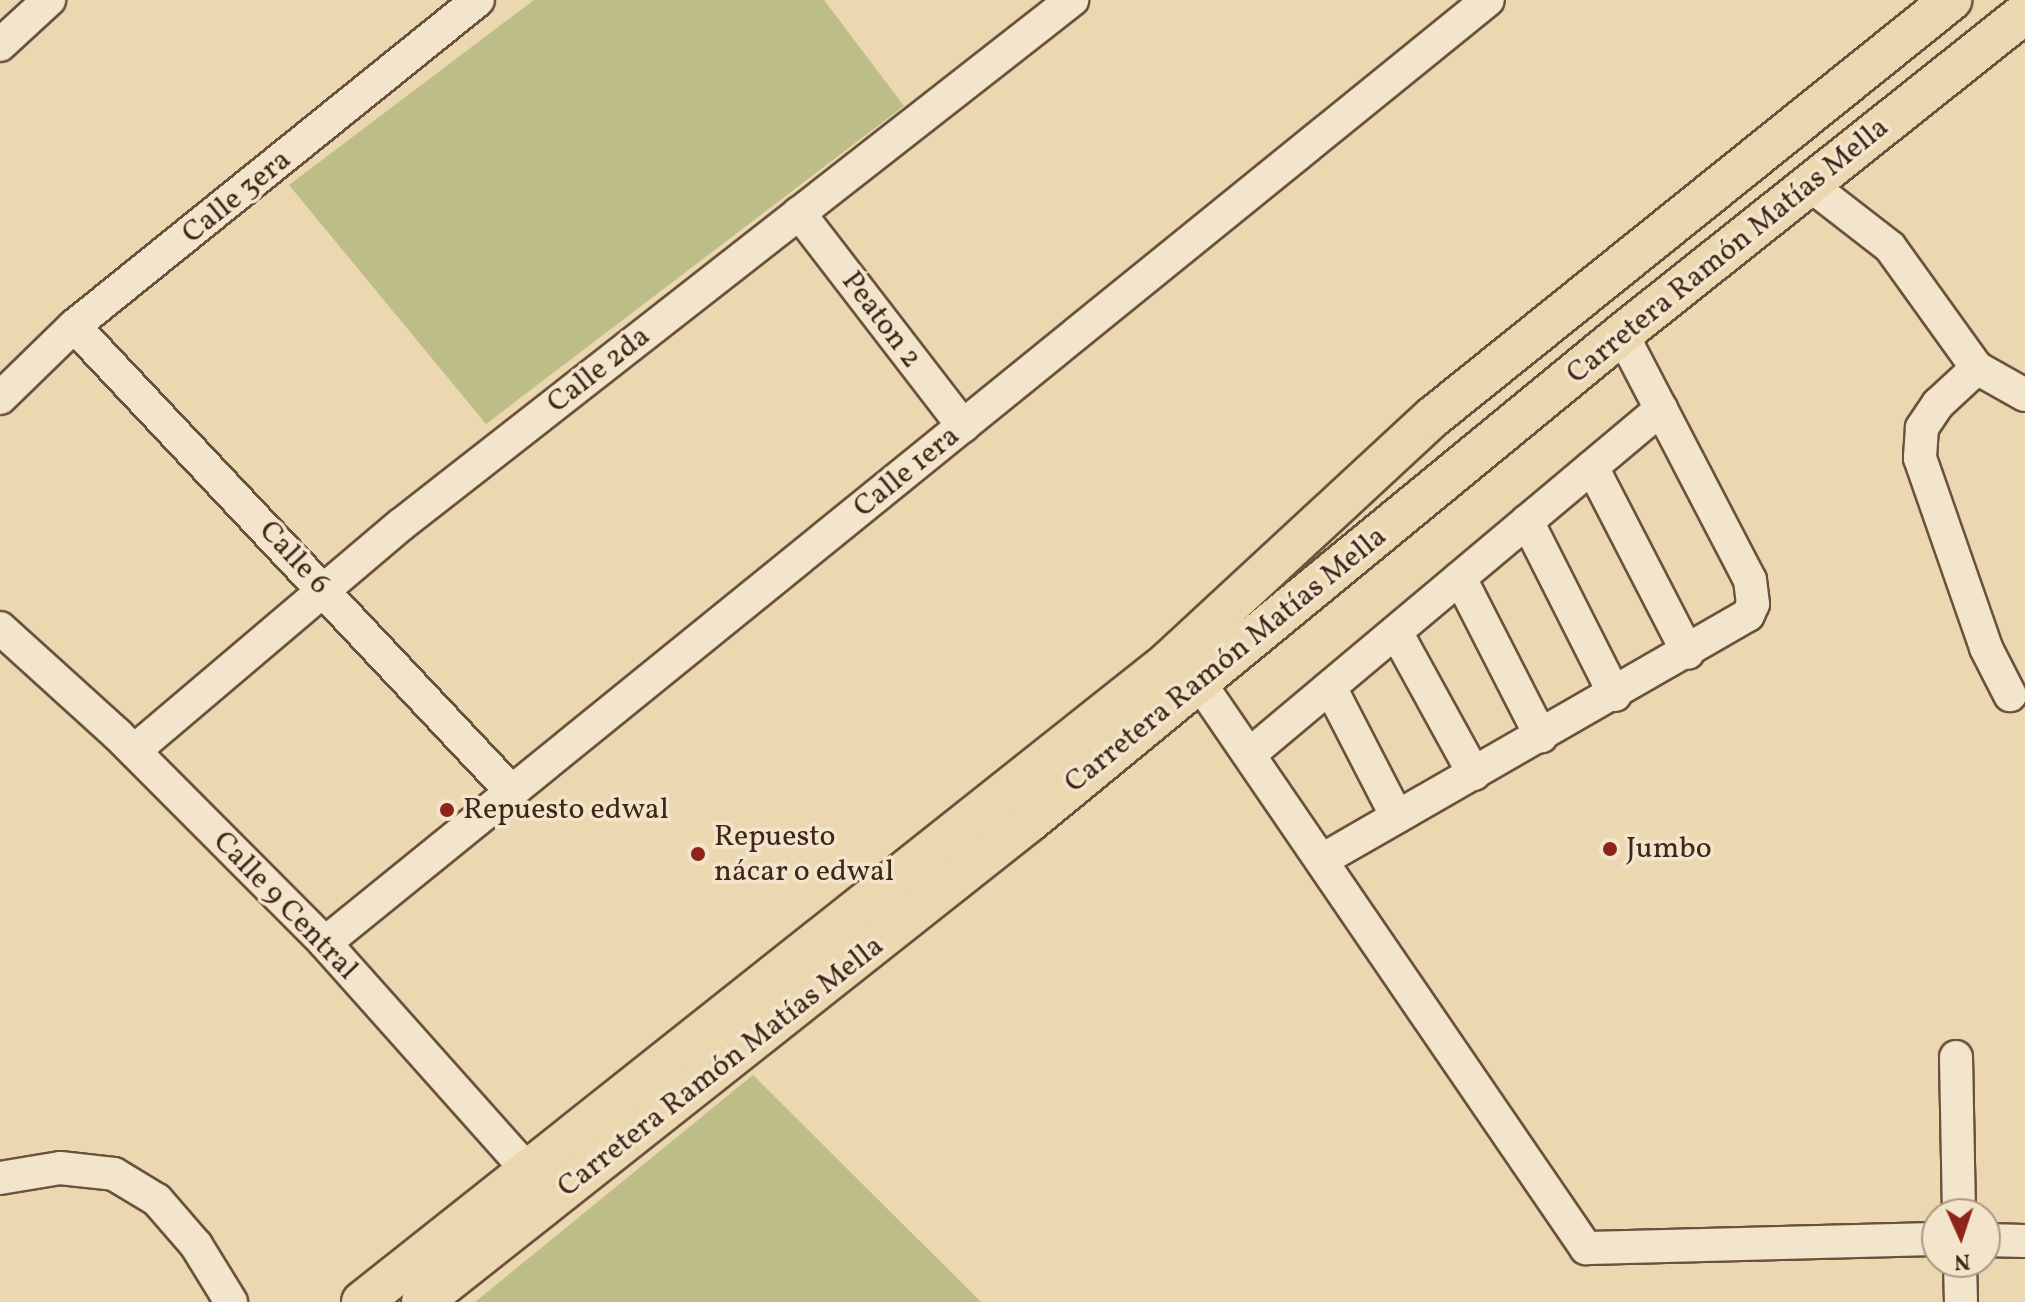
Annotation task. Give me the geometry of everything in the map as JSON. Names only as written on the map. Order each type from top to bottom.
[{"type":"main road","name":"Carretera Ramón Matías Mella","points":[[1189,667],[1434,416],[1951,0]]},
{"type":"main road","name":"Carretera Ramón Matías Mella","points":[[362,1302],[541,1185],[1189,667],[1622,334],[2025,13]]},
{"type":"main road","name":"Carretera Ramón Matías Mella","points":[[422,1302],[541,1185]]},
{"type":"street","points":[[0,45],[49,0]]},
{"type":"street","name":"Calle 3era","points":[[0,398],[74,326],[478,0]]},
{"type":"street","name":"Calle 2da","points":[[134,751],[324,590],[1072,0]]},
{"type":"street","name":"Calle 1era","points":[[325,943],[1488,0]]},
{"type":"street","points":[[1810,185],[1890,247],[1977,368],[2025,395]]},
{"type":"street","name":"Peaton 2","points":[[799,213],[963,426]]},
{"type":"street","name":"Calle 6","points":[[74,326],[512,792]]},
{"type":"street","points":[[1322,860],[1739,625],[1748,615],[1753,594],[1622,334]]},
{"type":"street","points":[[1977,368],[1938,404],[1922,428],[1920,458],[1986,648],[2010,695]]},
{"type":"street","points":[[1250,754],[1661,409]]},
{"type":"street","points":[[1592,467],[1688,653]]},
{"type":"street","points":[[1527,521],[1615,695]]},
{"type":"street","points":[[1460,578],[1541,736]]},
{"type":"street","name":"Calle 9 Central","points":[[0,628],[134,751],[325,943],[541,1185]]},
{"type":"street","points":[[1396,632],[1474,774]]},
{"type":"street","points":[[1189,667],[1586,1248],[1837,1238],[1921,1239]]},
{"type":"street","points":[[1330,687],[1397,817]]},
{"type":"street","points":[[1956,1057],[1959,1198]]},
{"type":"street","points":[[0,1178],[60,1168],[114,1174],[157,1200],[196,1245],[231,1302]]},
{"type":"street","points":[[2001,1240],[2025,1241]]},
{"type":"street","points":[[1960,1278],[1961,1302]]},
{"type":"green space","points":[[534,0],[824,0],[904,106],[486,424],[289,185]]},
{"type":"green space","points":[[753,1075],[981,1302],[475,1302]]},
{"type":"place","name":"Repuesto edwal","points":[[447,810]]},
{"type":"place","name":"Jumbo","points":[[1610,849]]},
{"type":"place","name":"Repuesto nácar o edwal","points":[[698,854]]}]
